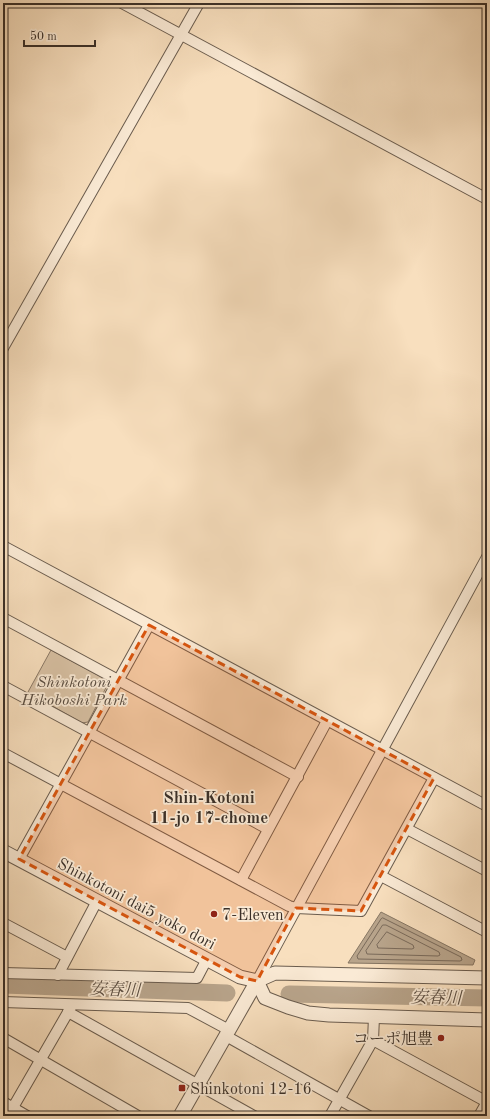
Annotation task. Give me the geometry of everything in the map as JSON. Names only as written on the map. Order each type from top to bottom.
[{"type":"street","points":[[122,3],[487,199]]},
{"type":"street","points":[[3,348],[180,34],[199,3]]},
{"type":"street","points":[[3,546],[149,626],[487,806]]},
{"type":"street","points":[[180,1116],[257,980],[487,557]]},
{"type":"street","points":[[3,618],[298,777]]},
{"type":"street","points":[[19,859],[149,626]]},
{"type":"street","points":[[3,686],[268,829]]},
{"type":"street","points":[[241,880],[327,721]]},
{"type":"street","points":[[3,753],[289,906],[296,908],[361,911],[434,778]]},
{"type":"street","points":[[407,828],[487,871]]},
{"type":"street","name":"Shinkotoni dai5 yoko dori","points":[[3,851],[240,977],[257,980]]},
{"type":"street","points":[[381,876],[487,932]]},
{"type":"street","points":[[58,975],[97,901]]},
{"type":"street","points":[[3,923],[67,957]]},
{"type":"street","points":[[3,973],[197,978],[207,959]]},
{"type":"street","points":[[257,980],[275,973],[487,978]]},
{"type":"street","points":[[257,980],[265,998],[308,1013],[374,1017],[487,1020]]},
{"type":"street","points":[[3,1002],[71,1008],[188,1008],[227,1033],[369,1116]]},
{"type":"street","points":[[11,1112],[71,1008]]},
{"type":"street","points":[[71,1008],[198,1085],[254,1116]]},
{"type":"street","points":[[330,1116],[373,1040],[374,1017]]},
{"type":"street","points":[[3,1038],[138,1116]]},
{"type":"street","points":[[373,1040],[487,1102],[479,1116]]},
{"type":"street","points":[[3,1102],[11,1112],[27,1116]]},
{"type":"highlighted area","points":[[149,625],[434,778],[361,911],[296,908],[257,981],[240,977],[19,859]]},
{"type":"green space","name":"Shinkotoni Hikoboshi Park","points":[[51,650],[107,680],[108,684],[88,722],[82,723],[28,692]]},
{"type":"water","points":[[381,912],[475,960],[473,965],[348,963]]},
{"type":"waterway","name":"安春川","points":[[3,985],[227,993]]},
{"type":"waterway","name":"安春川","points":[[289,994],[487,998]]},
{"type":"place","name":"7-Eleven","points":[[214,914]]},
{"type":"place","name":"コーポ旭豊","points":[[441,1038]]},
{"type":"place","name":"Shinkotoni 12-16","points":[[182,1088]]},
{"type":"district","name":"Shin-Kotoni 11-jo 17-chome","points":[[209,807]]}]
